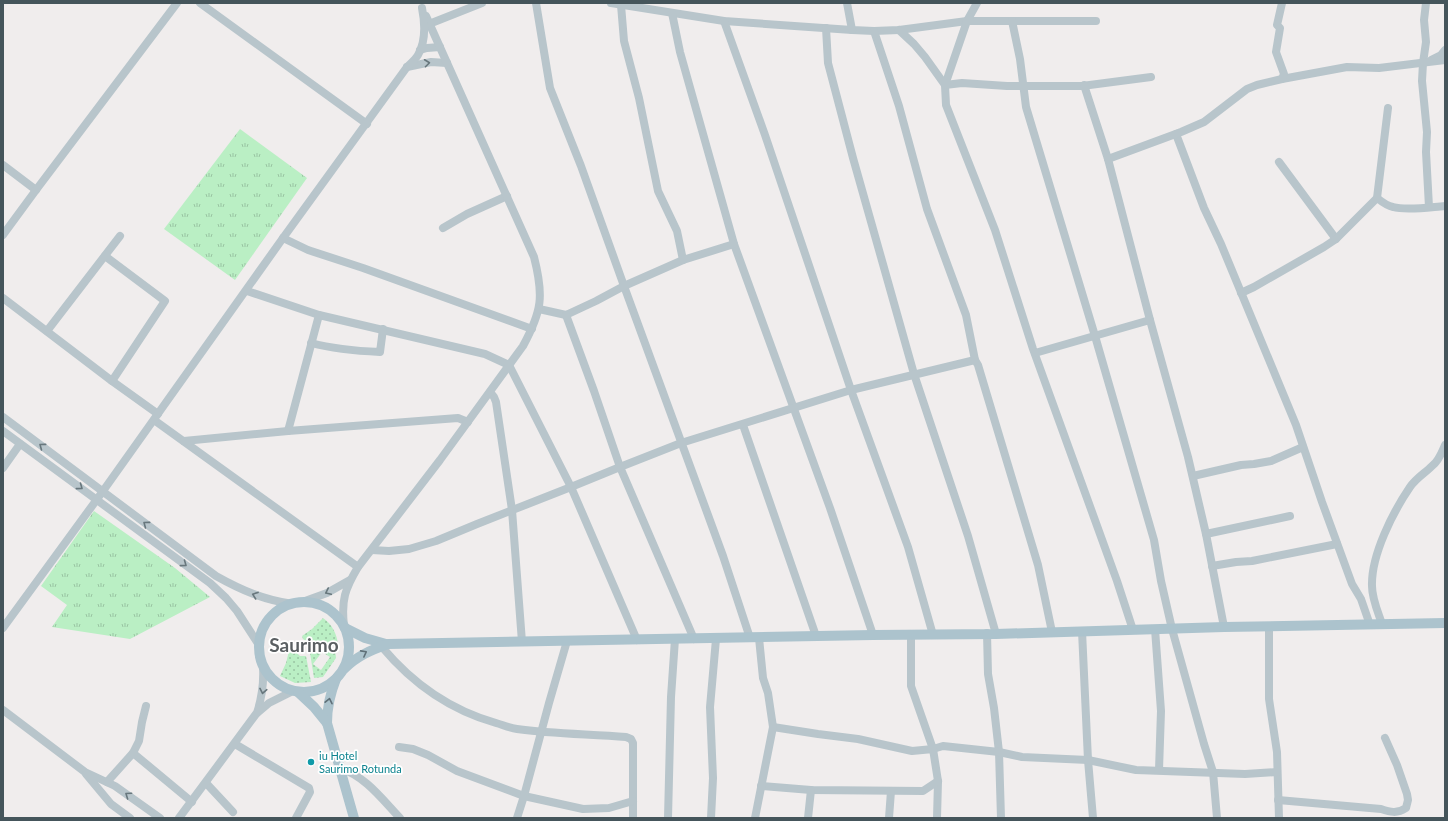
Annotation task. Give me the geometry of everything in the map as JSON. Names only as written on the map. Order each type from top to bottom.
[{"type":"main road","points":[[305,602],[320,605],[330,610],[338,617],[345,627],[349,648],[348,659],[344,668],[336,679],[328,686],[308,692],[296,691],[284,687],[276,682],[264,667],[260,656],[259,645],[261,634],[273,615],[282,608],[305,602]]},
{"type":"main road","points":[[344,668],[366,652],[385,646],[1445,623]]},
{"type":"main road","points":[[345,627],[385,646]]},
{"type":"main road","points":[[336,679],[329,696],[327,723],[354,818]]},
{"type":"main road","points":[[296,691],[314,707],[327,723]]},
{"type":"street","points":[[3,235],[178,3]]},
{"type":"street","points":[[200,3],[367,124]]},
{"type":"street","points":[[429,24],[482,3]]},
{"type":"street","points":[[536,3],[550,88],[581,166],[681,443],[755,638],[763,678],[768,693],[772,727],[755,818]]},
{"type":"street","points":[[611,3],[724,21],[874,31],[899,30],[967,21],[1096,21]]},
{"type":"street","points":[[847,3],[852,30]]},
{"type":"street","points":[[977,3],[967,21],[945,85],[946,105],[995,230],[1035,353],[1133,630]]},
{"type":"street","points":[[1282,3],[1277,25],[1280,28],[1276,52],[1284,74],[1282,79]]},
{"type":"street","points":[[1426,3],[1424,20],[1426,42],[1422,81],[1427,132],[1426,152],[1429,207]]},
{"type":"street","points":[[621,5],[624,41],[639,98],[658,191],[677,232],[683,260]]},
{"type":"street","points":[[345,627],[342,607],[350,580],[358,567],[468,422],[523,346],[532,329],[539,309],[540,285],[534,257],[421,6]]},
{"type":"street","points":[[3,628],[97,500],[247,291],[283,238],[408,67],[418,56],[424,29],[421,6]]},
{"type":"street","points":[[672,13],[680,52],[734,244],[830,508],[873,635]]},
{"type":"street","points":[[724,21],[768,142],[851,390],[908,547],[933,635]]},
{"type":"street","points":[[1012,21],[1024,86],[1026,106],[1154,540],[1161,581],[1172,629],[1213,772],[1217,818]]},
{"type":"street","points":[[826,28],[828,63],[851,151],[914,374],[968,536],[992,634],[988,674],[999,752],[1001,818]]},
{"type":"street","points":[[899,30],[921,53],[945,85]]},
{"type":"street","points":[[874,31],[899,106],[927,209],[966,315],[975,360],[978,365],[1038,565],[1052,632]]},
{"type":"street","points":[[420,50],[440,47]]},
{"type":"street","points":[[1423,63],[1441,55],[1445,50]]},
{"type":"street","points":[[1108,158],[1176,134],[1204,122],[1247,89],[1257,85],[1347,67],[1379,68],[1445,60]]},
{"type":"street","points":[[408,67],[431,62],[447,63]]},
{"type":"street","points":[[945,85],[962,83],[1007,86],[1084,85],[1151,77]]},
{"type":"street","points":[[1084,85],[1108,158],[1192,476],[1206,534],[1224,627]]},
{"type":"street","points":[[1241,293],[1295,264],[1336,239],[1377,198],[1388,108]]},
{"type":"street","points":[[1176,134],[1204,208],[1221,244],[1296,425],[1337,544],[1352,584],[1361,599],[1370,625]]},
{"type":"street","points":[[1279,162],[1336,239]]},
{"type":"street","points":[[3,165],[36,190]]},
{"type":"street","points":[[443,228],[467,214],[507,196]]},
{"type":"street","points":[[1377,198],[1383,203],[1394,207],[1445,206]]},
{"type":"street","points":[[47,331],[120,236]]},
{"type":"street","points":[[283,238],[308,250],[363,268],[532,329]]},
{"type":"street","points":[[539,309],[566,315],[624,286],[683,260],[734,244]]},
{"type":"street","points":[[105,256],[165,301],[112,381]]},
{"type":"street","points":[[247,291],[319,315],[485,354],[509,365],[571,487],[637,640]]},
{"type":"street","points":[[3,298],[112,381],[184,441],[358,567]]},
{"type":"street","points":[[288,431],[319,315]]},
{"type":"street","points":[[566,315],[620,467],[694,639]]},
{"type":"street","points":[[1035,353],[1150,320]]},
{"type":"street","points":[[311,343],[342,349],[380,352],[383,329]]},
{"type":"street","points":[[372,550],[389,551],[409,549],[436,541],[681,443],[743,425],[851,390],[975,360]]},
{"type":"street","points":[[490,392],[496,402],[512,510],[522,642]]},
{"type":"street","points":[[3,417],[216,576],[238,588],[258,596],[293,604]]},
{"type":"street","points":[[184,441],[288,431],[458,418],[468,422]]},
{"type":"street","points":[[743,425],[816,636]]},
{"type":"street","points":[[3,431],[210,583],[237,611],[259,645]]},
{"type":"street","points":[[3,468],[20,444]]},
{"type":"street","points":[[1382,624],[1374,602],[1372,586],[1375,563],[1384,533],[1410,486],[1433,466],[1445,445]]},
{"type":"street","points":[[1192,476],[1241,465],[1271,461],[1303,447]]},
{"type":"street","points":[[1206,534],[1290,516]]},
{"type":"street","points":[[1212,566],[1252,561],[1337,544]]},
{"type":"street","points":[[210,583],[216,576]]},
{"type":"street","points":[[305,602],[327,593],[350,580]]},
{"type":"street","points":[[1269,627],[1269,699],[1277,752],[1279,818]]},
{"type":"street","points":[[1155,629],[1161,711],[1159,770]]},
{"type":"street","points":[[1082,631],[1088,760],[1093,818]]},
{"type":"street","points":[[911,635],[910,686],[933,749],[938,781],[937,818]]},
{"type":"street","points":[[668,818],[671,697],[675,639]]},
{"type":"street","points":[[711,818],[713,778],[710,707],[716,639]]},
{"type":"street","points":[[517,818],[567,641]]},
{"type":"street","points":[[385,646],[396,664],[421,686],[456,708],[485,720],[516,728],[626,737],[631,739],[633,743],[633,818]]},
{"type":"street","points":[[256,714],[263,691],[264,667]]},
{"type":"street","points":[[180,818],[256,714],[269,704],[296,691]]},
{"type":"street","points":[[107,782],[132,753],[139,741],[146,706]]},
{"type":"street","points":[[3,710],[84,772],[105,798],[130,818]]},
{"type":"street","points":[[772,727],[858,738],[912,751],[933,749],[943,746],[999,752],[1022,757],[1088,760],[1136,770],[1245,774],[1277,772]]},
{"type":"street","points":[[1278,800],[1400,812],[1406,808],[1408,800],[1397,765],[1385,738]]},
{"type":"street","points":[[235,744],[310,788],[310,792],[296,818]]},
{"type":"street","points":[[399,747],[413,749],[428,755],[457,771],[524,796],[583,809],[609,808],[634,801]]},
{"type":"street","points":[[132,753],[192,802]]},
{"type":"street","points":[[340,768],[351,772],[364,780],[400,818]]},
{"type":"street","points":[[84,772],[115,786],[159,818]]},
{"type":"street","points":[[760,786],[811,790],[891,791],[923,790],[938,781]]},
{"type":"street","points":[[206,783],[233,812]]},
{"type":"street","points":[[105,798],[115,786]]},
{"type":"street","points":[[808,818],[811,790]]},
{"type":"street","points":[[889,818],[891,791]]},
{"type":"green space","points":[[240,129],[307,178],[235,280],[164,229]]},
{"type":"green space","points":[[94,511],[175,568],[210,597],[130,639],[52,627],[67,605],[41,586]]},
{"type":"green space","points":[[323,618],[334,630],[338,645],[311,648],[310,643],[303,639],[302,636]]},
{"type":"green space","points":[[335,649],[336,658],[323,677],[314,678],[310,653]],"holes":[[[322,652],[330,657],[321,670],[313,664]]]},
{"type":"green space","points":[[294,650],[300,656],[306,656],[311,682],[295,683],[280,676],[286,663],[289,651]]},
{"type":"place","name":"iu Hotel Saurimo Rotunda","points":[[311,762]]},
{"type":"district","name":"Saurimo","points":[[304,645]]}]
